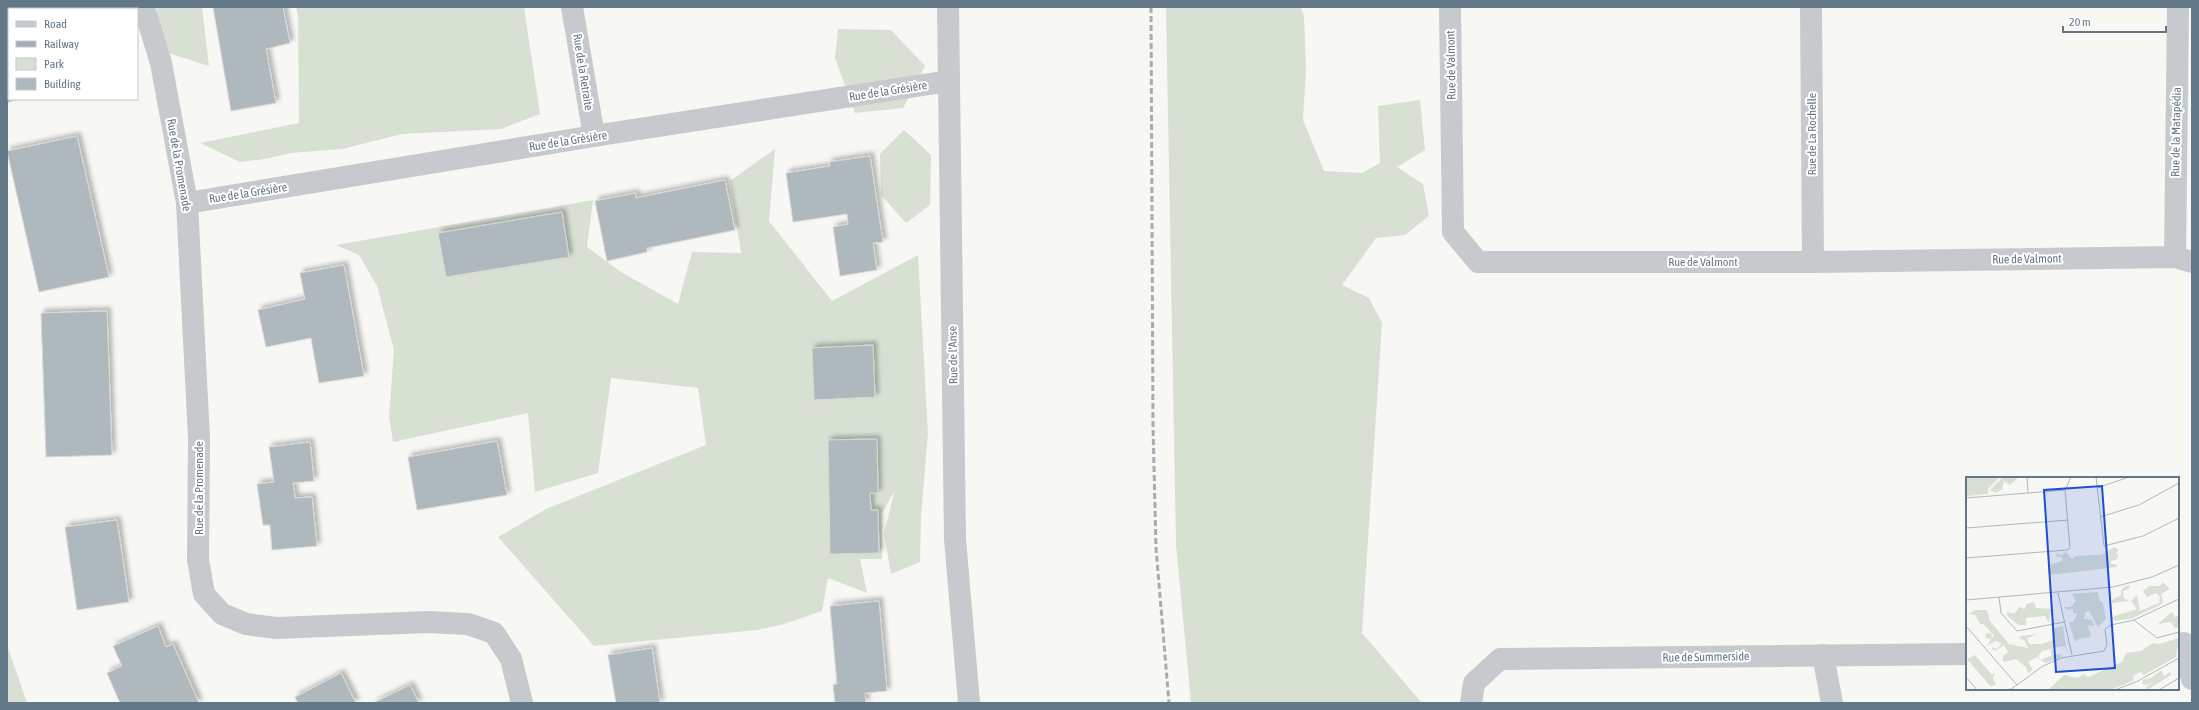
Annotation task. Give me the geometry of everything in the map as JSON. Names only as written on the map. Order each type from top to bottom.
[{"type":"street","name":"Rue de la Promenade","points":[[144,7],[161,63],[187,203],[199,438],[198,560],[204,594],[222,614],[246,624],[276,628],[428,622],[468,624],[494,633],[511,659],[522,703]]},
{"type":"street","name":"Rue de la Retraite","points":[[572,7],[594,136]]},
{"type":"street","name":"Rue de l'Anse","points":[[948,7],[955,539],[969,703]]},
{"type":"street","name":"Rue de Valmont","points":[[1450,7],[1453,232],[1478,262],[2183,260]]},
{"type":"street","name":"Rue de La Rochelle","points":[[1811,7],[1813,262]]},
{"type":"street","name":"Rue de la Matapédia","points":[[2178,7],[2183,260]]},
{"type":"street","name":"Rue de la Grésière","points":[[187,203],[594,136],[949,81]]},
{"type":"street","points":[[2185,644],[2192,679]]},
{"type":"street","name":"Rue de Summerside","points":[[1471,703],[1474,683],[1500,659],[1966,654]]},
{"type":"street","points":[[1823,655],[1832,703]]},
{"type":"green space","points":[[157,7],[202,7],[209,66],[162,51]]},
{"type":"green space","points":[[296,7],[524,7],[540,114],[501,129],[402,134],[342,149],[291,153],[265,159],[240,162],[200,143],[299,123],[298,15]]},
{"type":"green space","points":[[1166,7],[1301,7],[1304,17],[1306,70],[1303,120],[1324,171],[1362,173],[1380,163],[1378,106],[1420,100],[1425,150],[1397,167],[1423,184],[1429,216],[1405,235],[1376,238],[1342,285],[1369,298],[1382,323],[1362,633],[1422,703],[1191,703],[1176,544]]},
{"type":"green space","points":[[838,29],[891,30],[925,66],[903,108],[855,113],[835,58]]},
{"type":"green space","points":[[904,130],[931,155],[930,205],[906,223],[881,195],[880,154]]},
{"type":"green space","points":[[775,149],[769,221],[832,301],[918,255],[928,433],[921,516],[920,562],[891,574],[884,533],[895,490],[882,513],[882,559],[860,559],[867,593],[828,578],[822,611],[784,624],[757,630],[594,646],[498,537],[546,509],[706,445],[698,388],[611,378],[598,473],[535,492],[528,413],[393,442],[389,416],[394,350],[377,286],[359,255],[336,245],[593,200],[587,247],[621,272],[678,304],[692,252],[741,253],[730,181]]},
{"type":"green space","points":[[7,645],[27,703],[7,703]]},
{"type":"building","points":[[7,7],[14,7],[8,8],[7,23]]},
{"type":"building","points":[[213,7],[283,7],[290,43],[266,49],[276,103],[231,111]]},
{"type":"building","points":[[7,25],[8,100],[14,100],[7,103]]},
{"type":"building","points":[[77,136],[109,277],[39,292],[7,151]]},
{"type":"building","points":[[870,156],[883,242],[873,243],[877,270],[840,276],[833,227],[848,224],[847,214],[793,222],[786,173],[830,166],[829,162]]},
{"type":"building","points":[[725,180],[735,230],[647,248],[647,252],[607,261],[595,201],[636,193],[636,198]]},
{"type":"building","points":[[562,212],[569,257],[446,277],[438,233]]},
{"type":"building","points":[[344,265],[364,376],[319,383],[311,338],[266,347],[258,310],[305,299],[300,273]]},
{"type":"building","points":[[107,311],[112,455],[46,457],[41,313]]},
{"type":"building","points":[[873,345],[875,397],[814,400],[812,348]]},
{"type":"building","points":[[877,439],[878,493],[870,493],[871,510],[878,510],[879,553],[830,554],[828,440]]},
{"type":"building","points":[[497,441],[507,495],[417,510],[408,457]]},
{"type":"building","points":[[310,442],[314,481],[293,483],[295,498],[312,497],[317,546],[272,550],[270,525],[263,525],[257,484],[274,482],[269,447]]},
{"type":"building","points":[[117,520],[129,602],[77,610],[65,527]]},
{"type":"building","points":[[879,601],[887,691],[865,693],[866,703],[835,703],[833,685],[837,684],[830,606]]},
{"type":"building","points":[[158,626],[166,647],[173,644],[199,703],[120,703],[107,673],[122,666],[113,646]]},
{"type":"building","points":[[652,648],[660,703],[616,703],[608,655]]},
{"type":"building","points":[[341,673],[356,703],[298,703],[295,697]]},
{"type":"building","points":[[410,685],[419,703],[373,703]]},
{"type":"railway","points":[[1151,7],[1153,426],[1156,548],[1169,703]]}]
